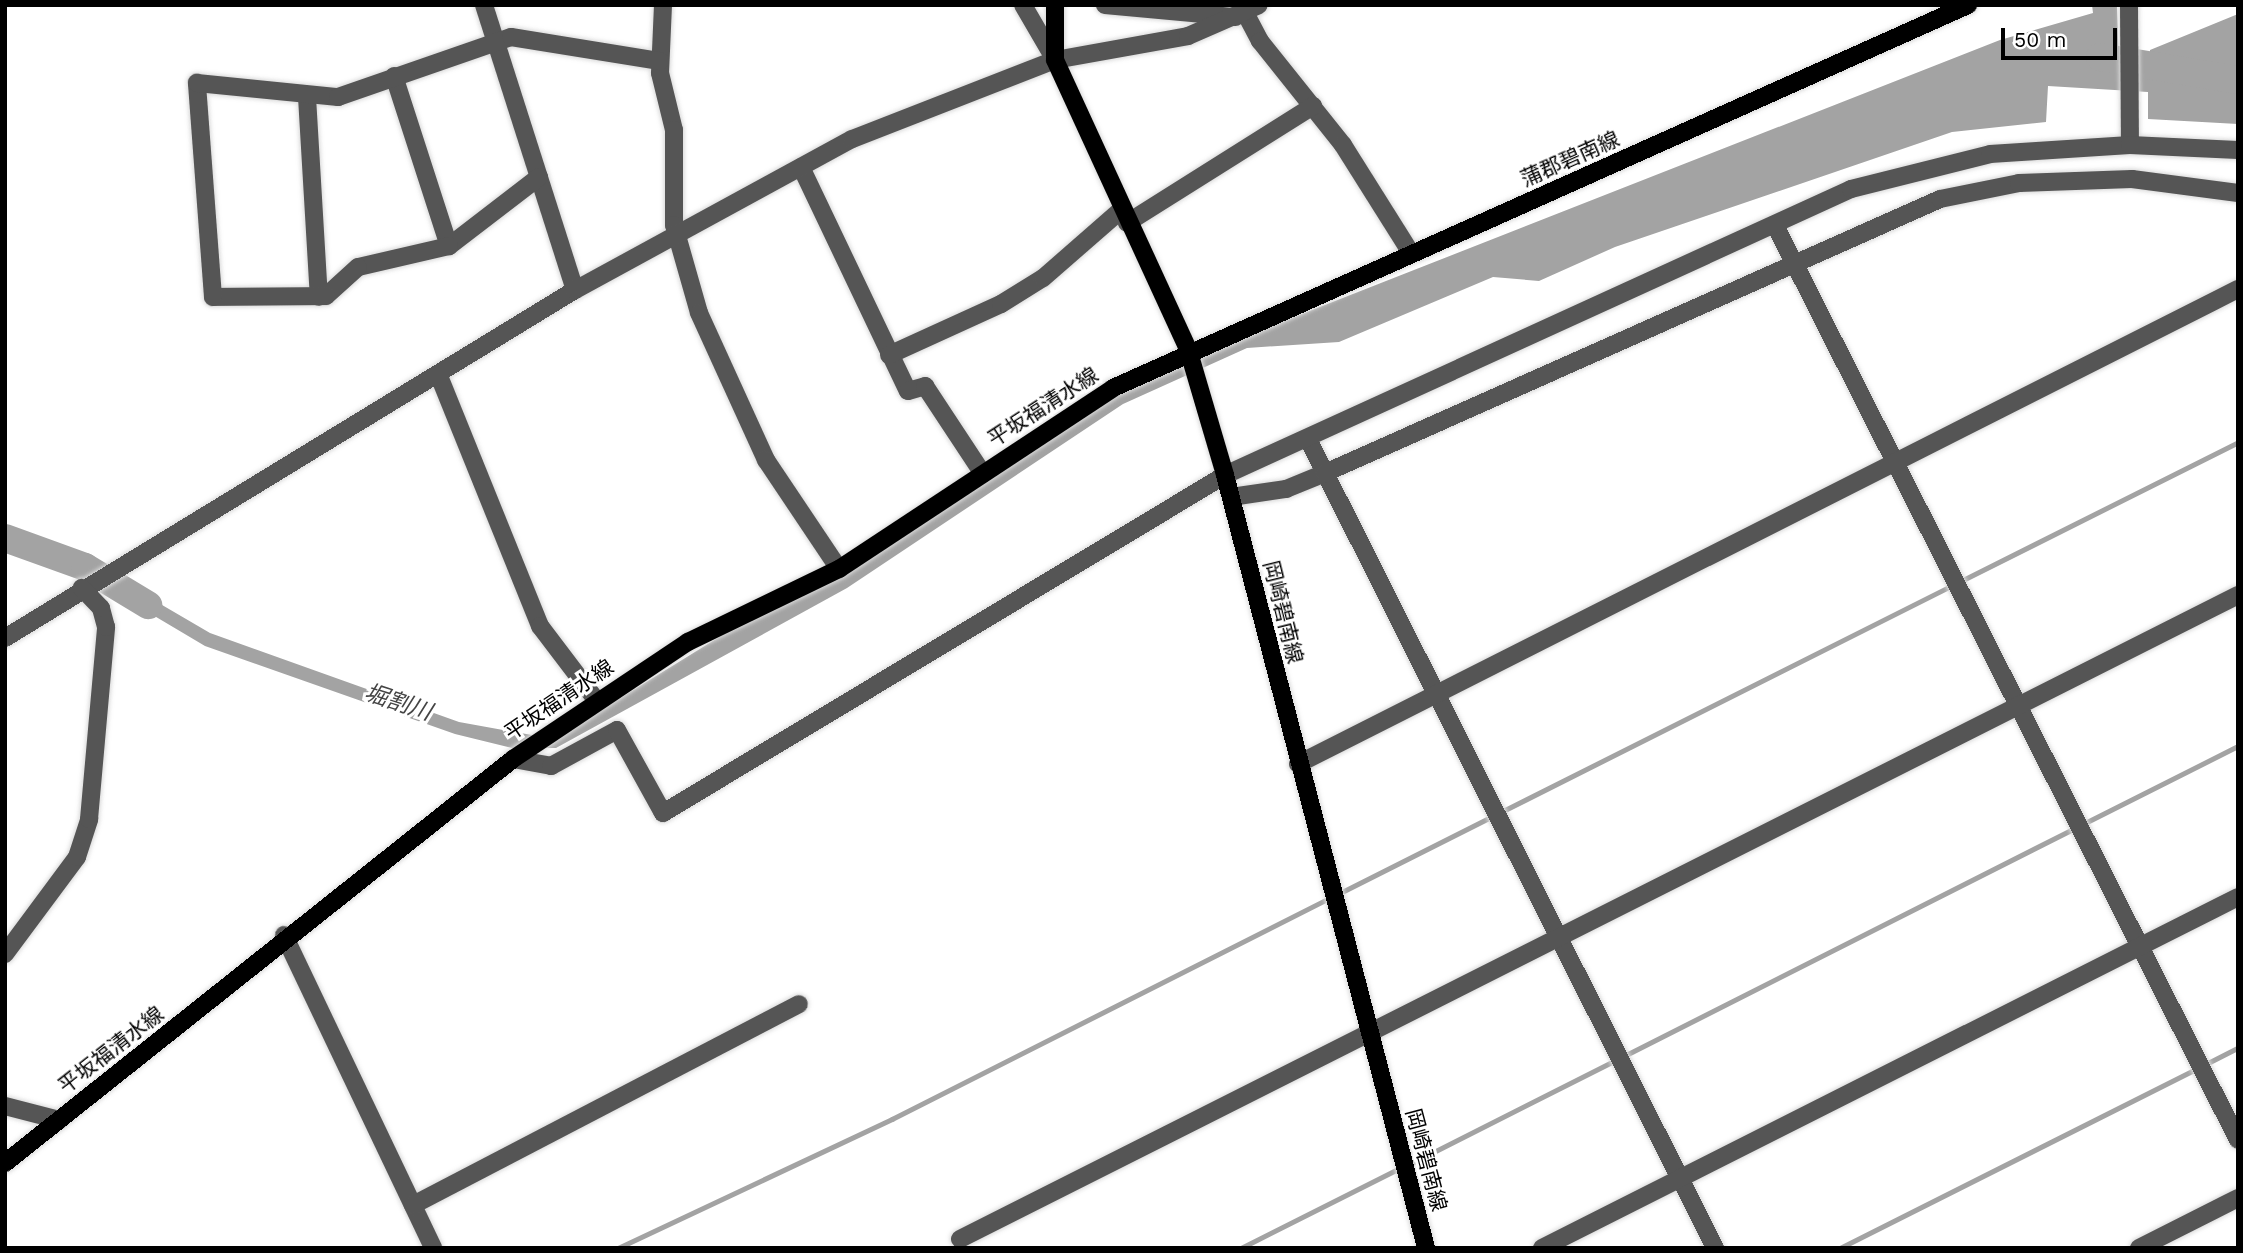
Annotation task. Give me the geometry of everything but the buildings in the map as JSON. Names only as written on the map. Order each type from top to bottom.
[{"type":"main road","name":"岡崎碧南線","points":[[1055,5],[1055,60],[1124,217],[1190,357],[1204,403],[1231,497],[1367,1032],[1426,1248]]},
{"type":"main road","name":"蒲郡碧南線","points":[[1190,357],[1411,253],[1968,5]]},
{"type":"main road","name":"平坂福清水線","points":[[5,1163],[284,935],[513,759],[597,701],[688,642],[839,569],[1113,388],[1190,357]]},
{"type":"street","points":[[484,5],[492,40],[576,290]]},
{"type":"street","points":[[663,5],[660,61],[674,130],[677,235],[727,380],[766,460],[839,569]]},
{"type":"street","points":[[1023,5],[1055,60]]},
{"type":"street","points":[[1105,5],[1245,10]]},
{"type":"street","points":[[2129,5],[2130,145]]},
{"type":"street","points":[[5,638],[82,588],[208,518],[576,290],[801,167],[902,116],[1055,60],[1188,36],[1245,10]]},
{"type":"street","points":[[1245,10],[1411,253]]},
{"type":"street","points":[[538,177],[449,246],[358,267],[319,297],[213,297],[197,83],[307,97],[338,97],[492,40],[622,51],[660,61]]},
{"type":"street","points":[[394,76],[449,246]]},
{"type":"street","points":[[307,97],[319,297]]},
{"type":"street","points":[[890,355],[1002,304],[1043,278],[1124,217],[1313,106]]},
{"type":"street","points":[[513,759],[551,766],[617,730],[663,813],[1225,475],[1851,189],[1917,170],[1990,154],[2130,145],[2238,150]]},
{"type":"street","points":[[801,167],[908,391],[925,386],[940,404],[983,474]]},
{"type":"street","points":[[1231,497],[1286,488],[1325,472],[1891,215],[2019,183],[2132,179],[2238,193]]},
{"type":"street","points":[[1775,225],[2238,1140]]},
{"type":"street","points":[[1298,764],[2238,289]]},
{"type":"street","points":[[439,376],[540,626],[597,701]]},
{"type":"street","points":[[1308,439],[1434,696],[1715,1248]]},
{"type":"street","points":[[5,954],[77,857],[89,819],[106,627],[101,608],[82,588]]},
{"type":"street","points":[[960,1239],[1556,936],[2238,595]]},
{"type":"street","points":[[1542,1248],[2238,897]]},
{"type":"street","points":[[284,935],[433,1248]]},
{"type":"street","points":[[413,1205],[799,1004]]},
{"type":"street","points":[[5,1106],[58,1120]]},
{"type":"street","points":[[2139,1248],[2238,1198]]},
{"type":"water","points":[[2092,5],[2117,5],[2119,70],[2149,74],[2150,50],[2238,14],[2238,124],[2148,119],[2148,92],[2048,86],[2046,122],[1952,132],[1615,247],[1539,281],[1493,277],[1339,342],[1247,348],[1123,404],[847,588],[556,748],[512,748],[455,734],[205,646],[109,589],[121,581],[210,633],[459,722],[554,739],[724,634],[854,568],[1119,393],[1228,343],[2000,40],[2093,13]]},
{"type":"waterway","points":[[2100,57],[2238,80]]},
{"type":"waterway","points":[[1961,581],[2238,442]]},
{"type":"waterway","name":"堀割川","points":[[5,538],[85,567],[148,605]]},
{"type":"waterway","points":[[1501,812],[1953,585]]},
{"type":"waterway","points":[[2083,824],[2238,746]]},
{"type":"waterway","points":[[1338,894],[1493,816]]},
{"type":"waterway","points":[[1624,1056],[2075,828]]},
{"type":"waterway","points":[[618,1248],[892,1119],[1330,898]]},
{"type":"waterway","points":[[2204,1065],[2238,1048]]},
{"type":"waterway","points":[[1408,1165],[1616,1060]]},
{"type":"waterway","points":[[1840,1248],[2196,1069]]},
{"type":"waterway","points":[[1241,1248],[1400,1168]]}]
